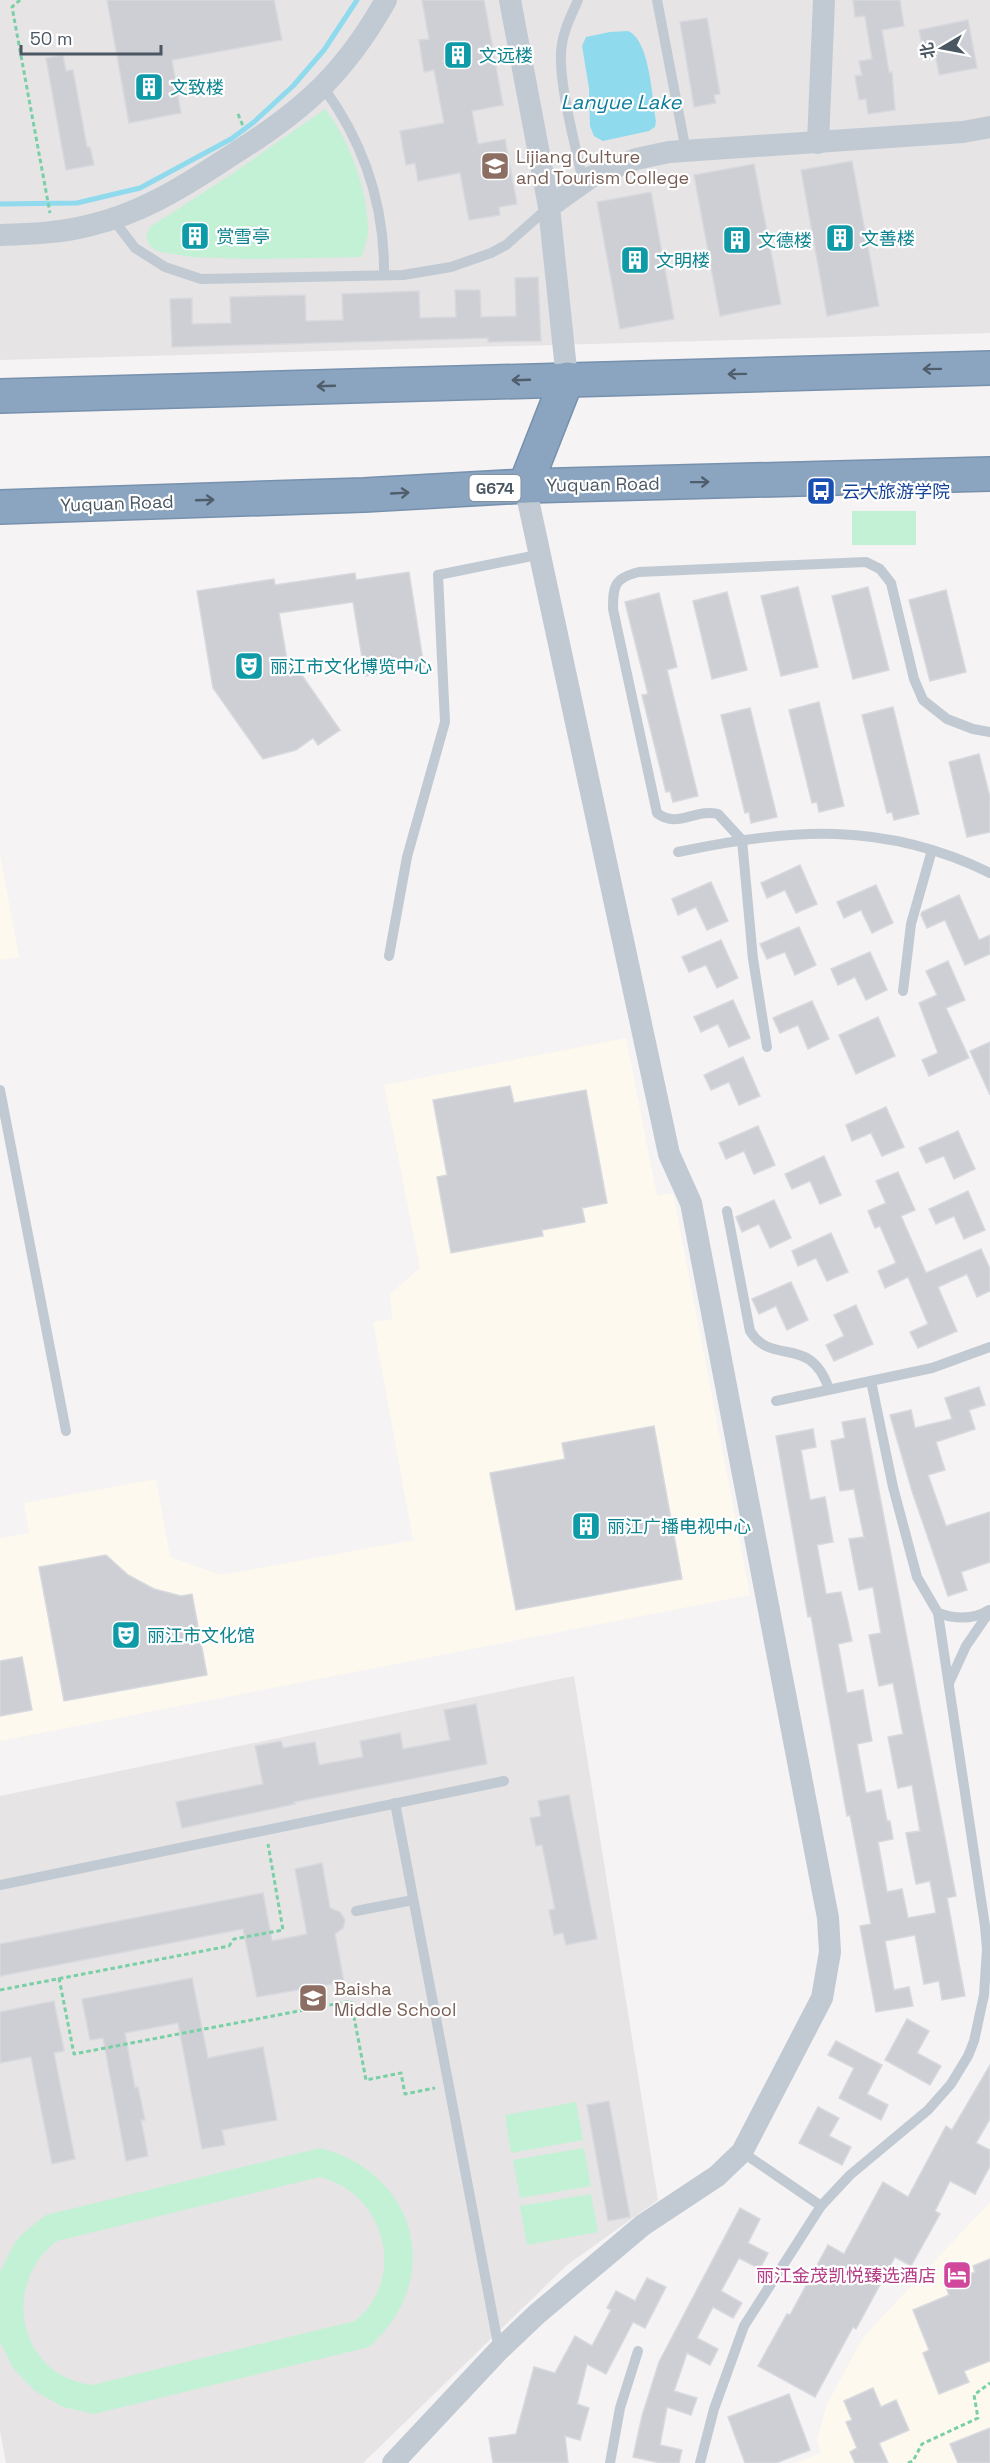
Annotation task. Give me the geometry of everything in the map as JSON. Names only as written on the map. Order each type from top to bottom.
[{"type":"highway","points":[[0,396],[990,368]]},
{"type":"highway","points":[[525,486],[567,379]]},
{"type":"highway","name":"Yuquan Road","points":[[0,507],[364,495],[525,486],[990,474]]},
{"type":"street","points":[[0,235],[61,231],[113,219],[180,189],[274,129],[323,87],[359,45],[386,0]]},
{"type":"street","points":[[510,0],[549,207],[567,379]]},
{"type":"street","points":[[818,143],[825,0]]},
{"type":"street","points":[[549,207],[583,182],[636,159],[669,152],[963,132],[990,127]]},
{"type":"street","points":[[393,2463],[499,2350],[609,2252],[643,2225],[717,2176],[742,2152],[822,1998],[828,1968],[829,1927],[691,1203],[669,1154],[542,554],[525,486]]},
{"type":"lane","points":[[578,0],[565,30],[561,54],[562,76],[583,182]]},
{"type":"lane","points":[[657,0],[686,151]]},
{"type":"lane","points":[[323,87],[352,131],[372,178],[382,226],[384,275]]},
{"type":"lane","points":[[113,219],[135,248],[165,267],[201,279],[384,275],[428,272],[483,256],[506,245],[549,207]]},
{"type":"lane","points":[[389,956],[407,857],[445,722],[438,575],[542,554]]},
{"type":"lane","points":[[767,1047],[753,959],[742,840],[718,814],[697,814],[675,821],[657,813],[613,609],[613,588],[622,578],[630,574],[866,562],[880,569],[891,582],[914,680],[923,700],[947,719],[972,729],[990,732]]},
{"type":"lane","points":[[678,852],[784,835],[855,834],[903,841],[990,873]]},
{"type":"lane","points":[[903,991],[911,924],[932,850]]},
{"type":"lane","points":[[0,1090],[66,1431]]},
{"type":"lane","points":[[727,1211],[750,1331],[754,1338],[768,1348],[802,1354],[820,1370],[829,1389]]},
{"type":"lane","points":[[776,1401],[932,1368],[990,1347]]},
{"type":"lane","points":[[700,2463],[714,2409],[744,2326],[820,2206],[850,2175],[940,2097],[968,2056],[980,2018],[986,1972],[985,1926],[938,1613],[917,1577],[893,1487],[871,1381]]},
{"type":"lane","points":[[938,1613],[961,1618],[972,1617],[990,1610]]},
{"type":"lane","points":[[949,1683],[966,1646],[990,1610]]},
{"type":"lane","points":[[0,1885],[504,1781]]},
{"type":"lane","points":[[395,1803],[499,2350]]},
{"type":"lane","points":[[356,1911],[413,1900]]},
{"type":"lane","points":[[742,2152],[820,2206]]},
{"type":"lane","points":[[610,2463],[620,2408],[638,2350]]},
{"type":"path","points":[[20,0],[12,7],[52,222]]},
{"type":"path","points":[[0,1990],[229,1947],[234,1939],[283,1930],[265,1830]]},
{"type":"path","points":[[59,1978],[74,2054],[351,2001],[366,2080],[401,2073],[405,2094],[448,2085]]},
{"type":"path","points":[[908,2463],[913,2461],[922,2444],[978,2418],[974,2395],[990,2383]]},
{"type":"shaded area","name":"Lijiang Culture and Tourism College","points":[[0,0],[990,0],[990,333],[0,360]]},
{"type":"shaded area","points":[[0,854],[19,957],[0,960]]},
{"type":"shaded area","points":[[626,1038],[657,1196],[673,1193],[750,1595],[0,1741],[0,1538],[29,1533],[24,1503],[156,1479],[170,1557],[221,1575],[413,1540],[373,1322],[392,1319],[390,1294],[420,1268],[384,1085]]},
{"type":"shaded area","name":"Baisha Middle School","points":[[574,1676],[658,2200],[567,2265],[363,2463],[6,2463],[0,2431],[0,1796]]},
{"type":"shaded area","name":"丽江金茂凯悦臻选酒店","points":[[990,2202],[990,2463],[795,2463],[821,2453],[817,2441],[827,2404],[864,2336]]},
{"type":"green space","points":[[325,109],[349,149],[364,195],[368,229],[361,257],[251,259],[193,257],[160,252],[151,247],[146,237],[150,227],[232,174]],"holes":[[[200,226],[203,242],[189,245],[186,229]]]},
{"type":"green space","points":[[852,511],[916,511],[916,545],[852,545]]},
{"type":"green space","points":[[576,2102],[583,2140],[511,2153],[505,2115]]},
{"type":"green space","points":[[320,2148],[353,2161],[380,2180],[399,2204],[410,2232],[413,2261],[407,2291],[393,2320],[369,2347],[94,2414],[63,2407],[35,2391],[13,2368],[0,2342],[0,2272],[21,2235],[46,2215]],"holes":[[[320,2177],[342,2186],[360,2200],[374,2218],[382,2239],[384,2261],[381,2283],[371,2303],[355,2321],[92,2385],[67,2378],[47,2365],[33,2347],[25,2325],[24,2303],[28,2280],[39,2259],[57,2241]]]},
{"type":"green space","points":[[584,2148],[591,2186],[520,2198],[513,2160]]},
{"type":"green space","points":[[591,2194],[598,2232],[527,2245],[520,2206]]},
{"type":"water","name":"Lanyue Lake","points":[[628,31],[641,46],[649,71],[655,127],[649,131],[603,141],[594,136],[590,126],[589,88],[582,46],[586,37]]},
{"type":"building","name":"文致楼","points":[[107,0],[274,0],[282,40],[172,60],[181,113],[129,123]]},
{"type":"building","points":[[422,0],[484,0],[503,105],[472,111],[478,144],[505,139],[517,204],[499,207],[500,215],[469,220],[460,173],[418,181],[415,163],[406,165],[400,131],[444,123],[434,70],[424,72],[419,40],[429,39]]},
{"type":"building","points":[[853,0],[900,0],[904,26],[882,30],[889,72],[892,72],[895,110],[868,114],[866,99],[859,100],[855,76],[862,75],[859,61],[872,59],[865,16],[855,17]]},
{"type":"building","points":[[707,18],[720,94],[714,95],[716,103],[694,107],[680,22]]},
{"type":"building","points":[[968,20],[977,68],[939,75],[936,58],[925,60],[919,30]]},
{"type":"building","points":[[63,55],[66,71],[73,70],[87,147],[90,147],[94,165],[66,170],[46,58]]},
{"type":"building","name":"文善楼","points":[[852,161],[879,306],[827,316],[801,170]]},
{"type":"building","name":"文德楼","points":[[754,164],[781,304],[720,316],[694,175]]},
{"type":"building","name":"文明楼","points":[[651,192],[674,319],[620,329],[597,202]]},
{"type":"building","name":"赏雪亭","points":[[200,226],[203,243],[189,245],[186,229]]},
{"type":"building","points":[[538,277],[541,341],[488,342],[488,338],[172,347],[170,299],[192,298],[192,324],[231,323],[230,297],[305,295],[306,321],[343,320],[342,294],[419,291],[420,318],[456,317],[455,290],[480,290],[481,317],[516,316],[515,278]]},
{"type":"building","name":"丽江市文化博览中心","points":[[409,572],[424,667],[365,676],[353,602],[279,613],[288,666],[299,671],[340,730],[318,745],[313,738],[296,750],[263,759],[213,688],[197,591],[274,579],[275,585],[355,573],[356,580]]},
{"type":"building","points":[[798,587],[818,667],[781,676],[761,596]]},
{"type":"building","points":[[868,587],[889,670],[853,679],[832,596]]},
{"type":"building","points":[[946,590],[966,672],[930,681],[909,600]]},
{"type":"building","points":[[727,592],[747,670],[712,679],[693,601]]},
{"type":"building","points":[[659,593],[677,667],[667,670],[698,796],[673,802],[670,791],[666,792],[642,695],[648,694],[625,602]]},
{"type":"building","points":[[819,702],[844,806],[819,812],[817,802],[812,803],[789,710]]},
{"type":"building","points":[[893,707],[919,814],[894,820],[892,812],[887,813],[862,715]]},
{"type":"building","points":[[750,708],[777,817],[751,823],[749,812],[745,813],[721,715]]},
{"type":"building","points":[[979,754],[990,797],[990,832],[967,837],[949,762]]},
{"type":"building","points":[[800,865],[817,904],[796,913],[785,890],[767,898],[761,883]]},
{"type":"building","points":[[711,882],[728,921],[707,930],[696,907],[678,915],[672,899]]},
{"type":"building","points":[[876,885],[893,923],[872,933],[861,910],[844,918],[837,902]]},
{"type":"building","points":[[959,895],[979,940],[990,935],[990,954],[965,965],[945,920],[927,928],[921,915],[922,912]]},
{"type":"building","points":[[799,927],[816,965],[795,975],[785,952],[767,959],[760,944]]},
{"type":"building","points":[[721,940],[738,978],[717,988],[706,965],[689,972],[682,957]]},
{"type":"building","points":[[870,952],[887,990],[866,1000],[855,977],[838,985],[831,969]]},
{"type":"building","points":[[948,961],[965,1000],[946,1008],[969,1058],[929,1076],[922,1060],[938,1053],[919,1003],[937,995],[926,971]]},
{"type":"building","points":[[733,1000],[750,1038],[729,1047],[718,1024],[701,1032],[694,1017]]},
{"type":"building","points":[[812,1001],[829,1039],[808,1049],[798,1025],[780,1033],[773,1018]]},
{"type":"building","points":[[878,1017],[895,1056],[856,1074],[839,1035]]},
{"type":"building","points":[[990,1042],[990,1095],[970,1051]]},
{"type":"building","points":[[743,1057],[760,1096],[739,1105],[729,1082],[711,1090],[704,1075]]},
{"type":"building","points":[[510,1086],[514,1103],[586,1090],[607,1203],[582,1208],[585,1222],[542,1230],[543,1236],[451,1253],[437,1177],[447,1175],[433,1100]]},
{"type":"building","points":[[886,1107],[904,1147],[882,1156],[871,1133],[852,1141],[846,1125]]},
{"type":"building","points":[[758,1126],[775,1165],[754,1174],[744,1151],[726,1159],[719,1143]]},
{"type":"building","points":[[958,1131],[975,1169],[954,1179],[944,1156],[926,1163],[919,1148]]},
{"type":"building","points":[[824,1156],[841,1195],[820,1204],[810,1181],[792,1189],[785,1174]]},
{"type":"building","points":[[898,1172],[915,1210],[901,1216],[926,1273],[981,1249],[990,1269],[990,1291],[977,1297],[967,1274],[938,1287],[957,1331],[918,1348],[910,1332],[928,1324],[908,1277],[885,1288],[878,1271],[896,1263],[880,1226],[875,1228],[868,1211],[886,1203],[876,1181]]},
{"type":"building","points":[[968,1191],[985,1230],[964,1239],[954,1216],[936,1224],[929,1209]]},
{"type":"building","points":[[774,1200],[791,1238],[770,1248],[759,1224],[742,1232],[736,1217]]},
{"type":"building","points":[[831,1233],[848,1272],[827,1281],[816,1258],[798,1266],[792,1251]]},
{"type":"building","points":[[791,1282],[808,1320],[787,1330],[776,1306],[759,1314],[752,1299]]},
{"type":"building","points":[[856,1305],[873,1344],[834,1361],[826,1345],[844,1336],[834,1315]]},
{"type":"building","points":[[979,1387],[985,1405],[969,1410],[975,1429],[936,1442],[945,1470],[928,1475],[946,1526],[990,1512],[990,1562],[961,1572],[967,1590],[948,1596],[912,1491],[890,1415],[911,1410],[915,1428],[952,1419],[945,1398]]},
{"type":"building","points":[[865,1418],[956,1896],[947,1898],[965,1996],[942,2000],[939,1981],[924,1984],[915,1935],[885,1941],[894,1990],[909,1987],[913,2006],[876,2012],[860,1926],[871,1924],[850,1815],[847,1816],[811,1616],[808,1617],[776,1436],[813,1429],[816,1447],[801,1450],[810,1500],[825,1497],[833,1542],[817,1545],[826,1594],[841,1592],[852,1641],[838,1644],[847,1693],[863,1690],[872,1741],[857,1744],[866,1793],[881,1790],[887,1821],[890,1821],[893,1839],[878,1842],[887,1892],[902,1889],[908,1918],[936,1913],[930,1881],[916,1884],[906,1833],[920,1831],[912,1785],[898,1788],[888,1737],[903,1734],[893,1683],[879,1686],[869,1635],[881,1633],[873,1587],[859,1590],[849,1539],[864,1537],[854,1489],[840,1491],[831,1441],[845,1438],[842,1422]]},
{"type":"building","name":"丽江广播电视中心","points":[[654,1426],[682,1579],[516,1610],[490,1473],[565,1459],[562,1443]]},
{"type":"building","name":"丽江市文化馆","points":[[106,1555],[128,1575],[154,1589],[181,1596],[192,1594],[207,1675],[64,1701],[39,1567]]},
{"type":"building","points":[[22,1657],[32,1710],[0,1716],[0,1661]]},
{"type":"building","points":[[476,1704],[487,1764],[294,1802],[295,1804],[182,1828],[176,1802],[263,1784],[255,1746],[281,1741],[283,1748],[315,1742],[319,1765],[363,1757],[360,1741],[400,1733],[403,1749],[450,1740],[444,1710]]},
{"type":"building","points":[[569,1795],[597,1939],[566,1945],[563,1933],[554,1935],[549,1910],[555,1909],[542,1845],[536,1846],[530,1818],[541,1816],[538,1801]]},
{"type":"building","points":[[322,1863],[330,1908],[340,1912],[345,1920],[343,1928],[335,1934],[344,1982],[257,1997],[243,1929],[0,1976],[0,1944],[263,1893],[272,1941],[307,1934],[295,1869]]},
{"type":"building","points":[[192,1978],[208,2058],[263,2047],[277,2120],[222,2130],[225,2145],[202,2149],[178,2023],[125,2033],[135,2088],[138,2087],[145,2120],[141,2120],[148,2156],[126,2161],[103,2038],[90,2040],[82,1999]]},
{"type":"building","points":[[54,2001],[64,2051],[54,2053],[75,2159],[52,2164],[31,2057],[0,2063],[0,2012]]},
{"type":"building","points":[[907,2019],[929,2031],[917,2053],[941,2066],[930,2085],[885,2060]]},
{"type":"building","points":[[836,2041],[882,2065],[867,2094],[888,2105],[881,2120],[839,2098],[854,2068],[828,2055]]},
{"type":"building","points":[[990,2065],[990,2119],[976,2143],[990,2150],[990,2166],[975,2194],[950,2181],[935,2211],[940,2214],[911,2266],[895,2257],[856,2329],[853,2327],[815,2397],[758,2366],[787,2314],[790,2315],[828,2245],[844,2254],[883,2182],[908,2197],[946,2126],[952,2130]]},
{"type":"building","points":[[609,2101],[630,2217],[608,2221],[587,2105]]},
{"type":"building","points":[[818,2107],[839,2118],[829,2136],[851,2147],[842,2165],[799,2143]]},
{"type":"building","points":[[740,2208],[760,2219],[748,2243],[768,2253],[760,2269],[739,2258],[721,2291],[742,2303],[733,2318],[713,2307],[697,2338],[718,2349],[710,2365],[687,2353],[674,2391],[697,2398],[691,2415],[667,2407],[660,2445],[682,2450],[679,2463],[660,2463],[633,2457],[642,2416],[659,2362]]},
{"type":"building","points":[[990,2259],[990,2361],[964,2371],[969,2382],[939,2394],[923,2353],[929,2350],[913,2310],[949,2295],[945,2284],[975,2272],[973,2266]]},
{"type":"building","points":[[647,2278],[666,2287],[645,2328],[633,2322],[606,2374],[587,2364],[577,2404],[589,2408],[580,2440],[565,2436],[568,2463],[493,2463],[489,2438],[516,2434],[534,2367],[555,2373],[575,2336],[592,2346],[611,2310],[607,2308],[616,2291],[635,2301]]},
{"type":"building","points":[[873,2388],[881,2407],[896,2400],[909,2430],[879,2443],[888,2463],[855,2463],[850,2452],[857,2448],[846,2422],[852,2420],[844,2401]]},
{"type":"building","points":[[789,2394],[810,2450],[776,2463],[745,2463],[728,2417]]},
{"type":"building","points":[[990,2428],[990,2463],[958,2463],[950,2444]]},
{"type":"waterway","points":[[0,204],[77,203],[140,188],[231,139],[254,122],[293,86],[324,50],[357,0]]},
{"type":"place","name":"文远楼","points":[[458,55]]},
{"type":"place","name":"文致楼","points":[[149,87]]},
{"type":"place","name":"Lijiang Culture and Tourism College","points":[[495,166]]},
{"type":"place","name":"赏雪亭","points":[[195,236]]},
{"type":"place","name":"文善楼","points":[[840,238]]},
{"type":"place","name":"文德楼","points":[[737,240]]},
{"type":"place","name":"文明楼","points":[[635,260]]},
{"type":"place","name":"云大旅游学院","points":[[821,491]]},
{"type":"place","name":"丽江市文化博览中心","points":[[249,666]]},
{"type":"place","name":"丽江广播电视中心","points":[[586,1526]]},
{"type":"place","name":"丽江市文化馆","points":[[126,1635]]},
{"type":"place","name":"Baisha Middle School","points":[[313,1998]]},
{"type":"place","name":"丽江金茂凯悦臻选酒店","points":[[957,2275]]}]
